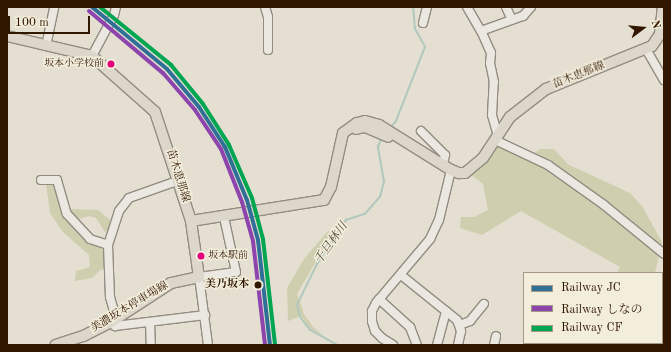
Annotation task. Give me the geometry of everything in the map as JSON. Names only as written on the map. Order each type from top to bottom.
[{"type":"main road","name":"苗木恵那線","points":[[7,36],[92,56],[155,112],[160,120],[191,221],[324,200],[331,187],[343,133],[357,123],[372,121],[379,128],[401,141],[430,162],[447,167],[459,174],[465,173],[477,166],[515,112],[546,89],[646,49],[656,42],[660,34],[663,7]]},
{"type":"main road","points":[[191,221],[199,277]]},
{"type":"main road","name":"美濃坂本停車場線","points":[[55,345],[83,336],[113,320],[170,283],[199,277]]},
{"type":"street","points":[[46,46],[54,7]]},
{"type":"street","points":[[265,7],[268,17],[268,50]]},
{"type":"street","points":[[423,23],[427,7]]},
{"type":"street","points":[[467,7],[481,31],[491,53],[490,63],[494,82],[492,115],[496,138],[548,165],[604,205],[664,254]]},
{"type":"street","points":[[506,7],[512,20]]},
{"type":"street","points":[[481,31],[523,16],[531,7]]},
{"type":"street","points":[[92,56],[115,11]]},
{"type":"street","points":[[646,49],[664,80]]},
{"type":"street","points":[[393,345],[378,335],[372,321],[372,311],[379,299],[426,245],[435,229],[447,167],[445,155],[421,132]]},
{"type":"street","points":[[41,180],[57,180],[67,214],[93,242],[108,245]]},
{"type":"street","points":[[178,181],[152,188],[124,202],[111,230],[108,245],[110,297],[113,320],[115,326],[204,315]]},
{"type":"street","points":[[208,345],[199,277],[236,272],[224,217]]},
{"type":"street","points":[[400,275],[446,311],[460,325],[462,336],[458,345]]},
{"type":"street","points":[[379,299],[410,327],[417,345]]},
{"type":"street","points":[[460,325],[470,321],[484,304]]},
{"type":"street","points":[[437,345],[446,311]]},
{"type":"street","points":[[150,322],[151,345]]},
{"type":"street","points":[[494,345],[496,336]]},
{"type":"green space","points":[[499,145],[529,158],[540,149],[554,149],[569,165],[630,193],[642,206],[662,242],[655,272],[618,272],[620,267],[521,211],[482,235],[460,228],[461,217],[474,217],[488,210],[483,184],[470,174]]},
{"type":"green space","points":[[57,183],[64,209],[98,210],[113,222],[110,229],[105,232],[96,218],[89,216],[79,219],[74,227],[108,254],[108,268],[100,270],[92,278],[75,281],[76,271],[90,267],[89,255],[63,232],[50,213],[46,184]]},
{"type":"green space","points":[[328,231],[333,232],[297,294],[304,314],[313,327],[324,336],[311,329],[301,316],[288,321],[287,288],[304,259]]},
{"type":"waterway","name":"千旦林川","points":[[391,127],[396,121],[425,47],[415,29],[413,7]]},
{"type":"waterway","name":"千旦林川","points":[[337,345],[310,330],[300,317],[297,305],[317,264],[346,220],[365,214],[380,197],[384,182],[378,147],[381,139]]},
{"type":"rail line","name":"JC","points":[[92,7],[167,69],[199,107],[225,147],[247,200],[258,240],[270,345]]},
{"type":"rail line","name":"CF","points":[[100,7],[171,65],[203,104],[229,145],[252,198],[263,239],[275,344]]},
{"type":"rail line","name":"しなの","points":[[89,11],[163,73],[195,110],[221,149],[242,202],[253,241],[265,345]]},
{"type":"place","name":"坂本小学校前","points":[[111,64]]},
{"type":"place","name":"坂本駅前","points":[[201,256]]},
{"type":"place","name":"美乃坂本","points":[[258,285]]}]
